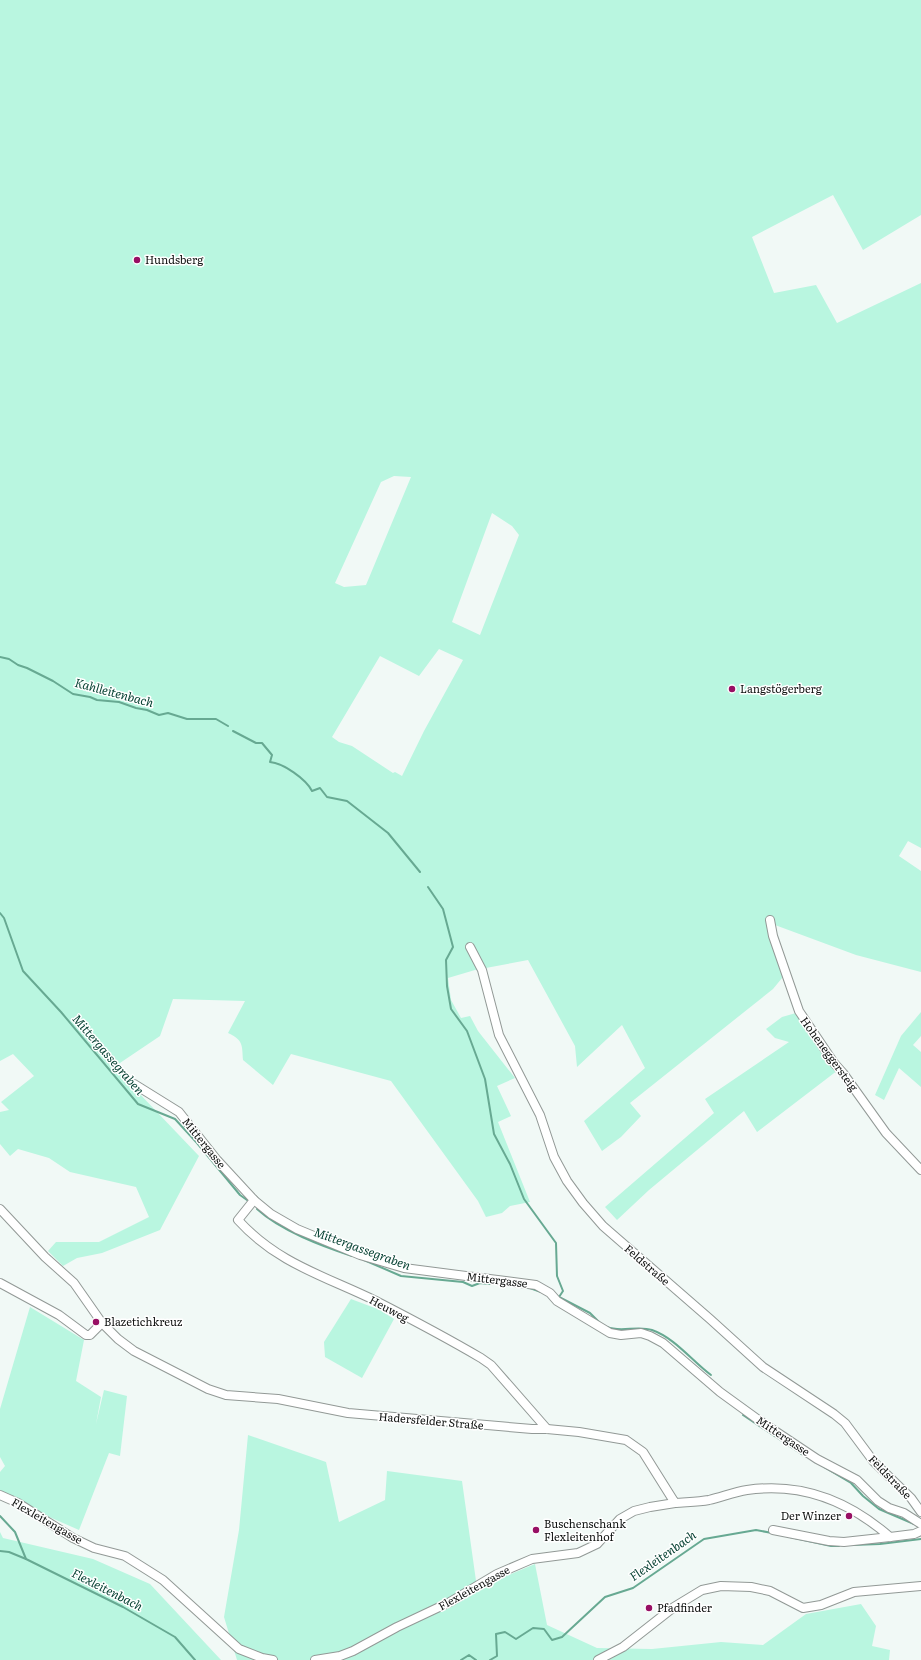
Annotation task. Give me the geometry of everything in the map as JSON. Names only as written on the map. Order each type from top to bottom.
[{"type":"street","name":"Hoheneggersteig","points":[[770,920],[773,936],[799,1011],[834,1063],[843,1073],[886,1133],[921,1170]]},
{"type":"street","name":"Feldstraße","points":[[470,947],[482,970],[499,1035],[540,1115],[554,1157],[567,1181],[583,1203],[603,1226],[763,1367],[834,1414],[845,1423],[874,1462],[911,1498],[921,1512]]},
{"type":"street","name":"Mittergasse","points":[[134,1084],[179,1112],[212,1155],[254,1200],[271,1214],[297,1229],[384,1263],[404,1268],[536,1285],[610,1333],[621,1335],[641,1333],[650,1336],[674,1352],[720,1392],[760,1421],[817,1459],[857,1480],[878,1501],[889,1508],[904,1513],[921,1524]]},
{"type":"street","name":"Heuweg","points":[[254,1200],[238,1220],[247,1230],[271,1250],[299,1267],[376,1301],[481,1358],[491,1365],[548,1429]]},
{"type":"street","name":"Hadersfelder Straße","points":[[0,1209],[45,1257],[74,1283],[102,1324],[118,1339],[134,1351],[208,1389],[226,1395],[278,1399],[348,1413],[579,1432],[626,1440],[643,1452],[675,1502]]},
{"type":"street","points":[[0,1283],[59,1315],[86,1335],[90,1335],[102,1324]]},
{"type":"street","points":[[675,1502],[707,1500],[746,1490],[771,1488],[796,1489],[825,1497],[849,1507],[880,1528],[890,1537]]},
{"type":"street","name":"Flexleitengasse","points":[[0,1495],[18,1503],[72,1538],[94,1548],[125,1556],[163,1580],[239,1649],[262,1658],[273,1660]]},
{"type":"street","name":"Flexleitengasse","points":[[315,1660],[340,1656],[359,1649],[397,1627],[450,1602],[497,1574],[532,1559],[578,1553],[597,1544],[620,1519],[634,1511],[675,1502]]},
{"type":"street","points":[[773,1530],[829,1541],[844,1542],[914,1534],[921,1531]]},
{"type":"street","points":[[598,1660],[623,1647],[674,1607],[702,1590],[721,1586],[751,1587],[770,1592],[803,1608],[821,1605],[854,1592],[921,1586]]},
{"type":"green space","points":[[0,0],[921,0],[921,215],[863,250],[833,195],[752,237],[774,293],[816,285],[837,323],[921,283],[921,848],[908,841],[899,856],[921,871],[921,972],[856,955],[775,925],[777,942],[787,972],[773,989],[630,1103],[641,1116],[621,1137],[602,1151],[584,1121],[645,1068],[622,1025],[577,1067],[575,1046],[528,960],[475,970],[448,978],[451,1000],[461,1018],[470,1016],[478,1031],[515,1078],[497,1086],[511,1116],[498,1122],[530,1202],[510,1206],[502,1213],[486,1217],[478,1201],[391,1081],[291,1054],[273,1085],[243,1060],[241,1043],[237,1038],[228,1033],[245,1001],[173,999],[160,1036],[114,1067],[199,1156],[160,1230],[102,1253],[77,1258],[63,1266],[48,1251],[56,1242],[99,1242],[149,1217],[136,1187],[70,1172],[49,1158],[18,1149],[10,1156],[0,1144],[0,1112],[9,1110],[1,1102],[34,1076],[13,1054],[0,1061]],"holes":[[[394,476],[411,477],[366,585],[344,587],[335,583],[381,482]],[[492,513],[512,526],[519,535],[480,635],[452,622]],[[439,649],[463,660],[424,731],[402,776],[395,772],[393,773],[352,746],[339,742],[332,737],[380,656],[419,676]]]},
{"type":"green space","points":[[921,1012],[921,1036],[913,1045],[921,1052],[921,1087],[899,1068],[884,1100],[875,1095],[901,1036]]},
{"type":"green space","points":[[796,1013],[842,1067],[757,1132],[744,1111],[649,1190],[617,1220],[605,1207],[714,1113],[705,1099],[789,1042],[775,1038],[766,1029],[782,1017]]},
{"type":"green space","points":[[351,1299],[380,1310],[394,1319],[362,1378],[325,1357],[324,1342]]},
{"type":"green space","points":[[30,1307],[84,1340],[76,1381],[101,1397],[96,1424],[104,1390],[127,1396],[120,1456],[109,1453],[79,1530],[38,1512],[0,1490],[0,1472],[5,1466],[0,1457],[0,1409]]},
{"type":"green space","points":[[248,1435],[326,1462],[339,1522],[385,1500],[387,1471],[462,1481],[477,1588],[535,1564],[547,1625],[597,1648],[652,1649],[721,1642],[763,1645],[806,1614],[861,1604],[876,1626],[872,1646],[890,1650],[889,1660],[237,1660],[224,1617],[239,1530]]},
{"type":"green space","points":[[0,1532],[3,1538],[93,1559],[150,1584],[221,1660],[0,1660]]},
{"type":"waterway","name":"Kahlleitenbach","points":[[0,657],[9,659],[18,665],[53,681],[73,694],[90,697],[97,700],[119,702],[159,715],[168,713],[187,719],[216,719],[228,726]]},
{"type":"waterway","name":"Kahlleitenbach","points":[[233,731],[256,743],[262,743],[272,755],[270,762],[281,765],[294,772],[309,786],[312,791],[320,788],[327,797],[347,801],[388,833],[420,872]]},
{"type":"waterway","name":"Kahlleitenbach","points":[[428,887],[443,909],[453,947],[446,960],[447,986],[451,1009],[467,1031],[485,1079],[494,1134],[510,1164],[524,1199],[556,1243],[557,1276],[563,1291],[559,1297],[590,1313],[601,1324]]},
{"type":"waterway","name":"Mittergassegraben","points":[[0,913],[4,918],[23,971],[61,1012],[138,1104],[175,1119],[240,1195],[247,1200]]},
{"type":"waterway","name":"Mittergassegraben","points":[[257,1209],[278,1224],[302,1237],[352,1256]]},
{"type":"waterway","name":"Mittergassegraben","points":[[364,1260],[401,1276],[463,1282],[472,1286],[480,1283],[490,1284]]},
{"type":"waterway","name":"Mittergassegraben","points":[[527,1287],[541,1292]]},
{"type":"waterway","name":"Kahlleitenbach","points":[[607,1327],[612,1329],[641,1328],[652,1330],[676,1344],[711,1375]]},
{"type":"waterway","points":[[743,1415],[803,1455]]},
{"type":"waterway","points":[[824,1467],[851,1483],[863,1496],[879,1509],[914,1524]]},
{"type":"waterway","points":[[0,1516],[15,1532],[26,1559]]},
{"type":"waterway","name":"Flexleitenbach","points":[[490,1660],[497,1656],[496,1634],[505,1632],[516,1639],[533,1628],[544,1629],[552,1640],[562,1637],[605,1597],[633,1588],[704,1539],[756,1530],[772,1533]]},
{"type":"waterway","name":"Flexleitenbach","points":[[790,1537],[831,1546],[839,1546]]},
{"type":"waterway","name":"Flexleitenbach","points":[[852,1545],[880,1544],[921,1539]]},
{"type":"waterway","name":"Flexleitenbach","points":[[0,1551],[9,1552],[26,1559],[123,1607],[175,1637],[195,1660]]},
{"type":"waterway","name":"Flexleitenbach","points":[[461,1660],[469,1655],[476,1660]]},
{"type":"place","name":"Hundsberg","points":[[137,260]]},
{"type":"place","name":"Langstögerberg","points":[[732,689]]},
{"type":"place","name":"Blazetichkreuz","points":[[96,1322]]},
{"type":"place","name":"Der Winzer","points":[[849,1516]]},
{"type":"place","name":"Buschenschank Flexleitenhof","points":[[536,1530]]},
{"type":"place","name":"Pfadfinder","points":[[649,1608]]}]
